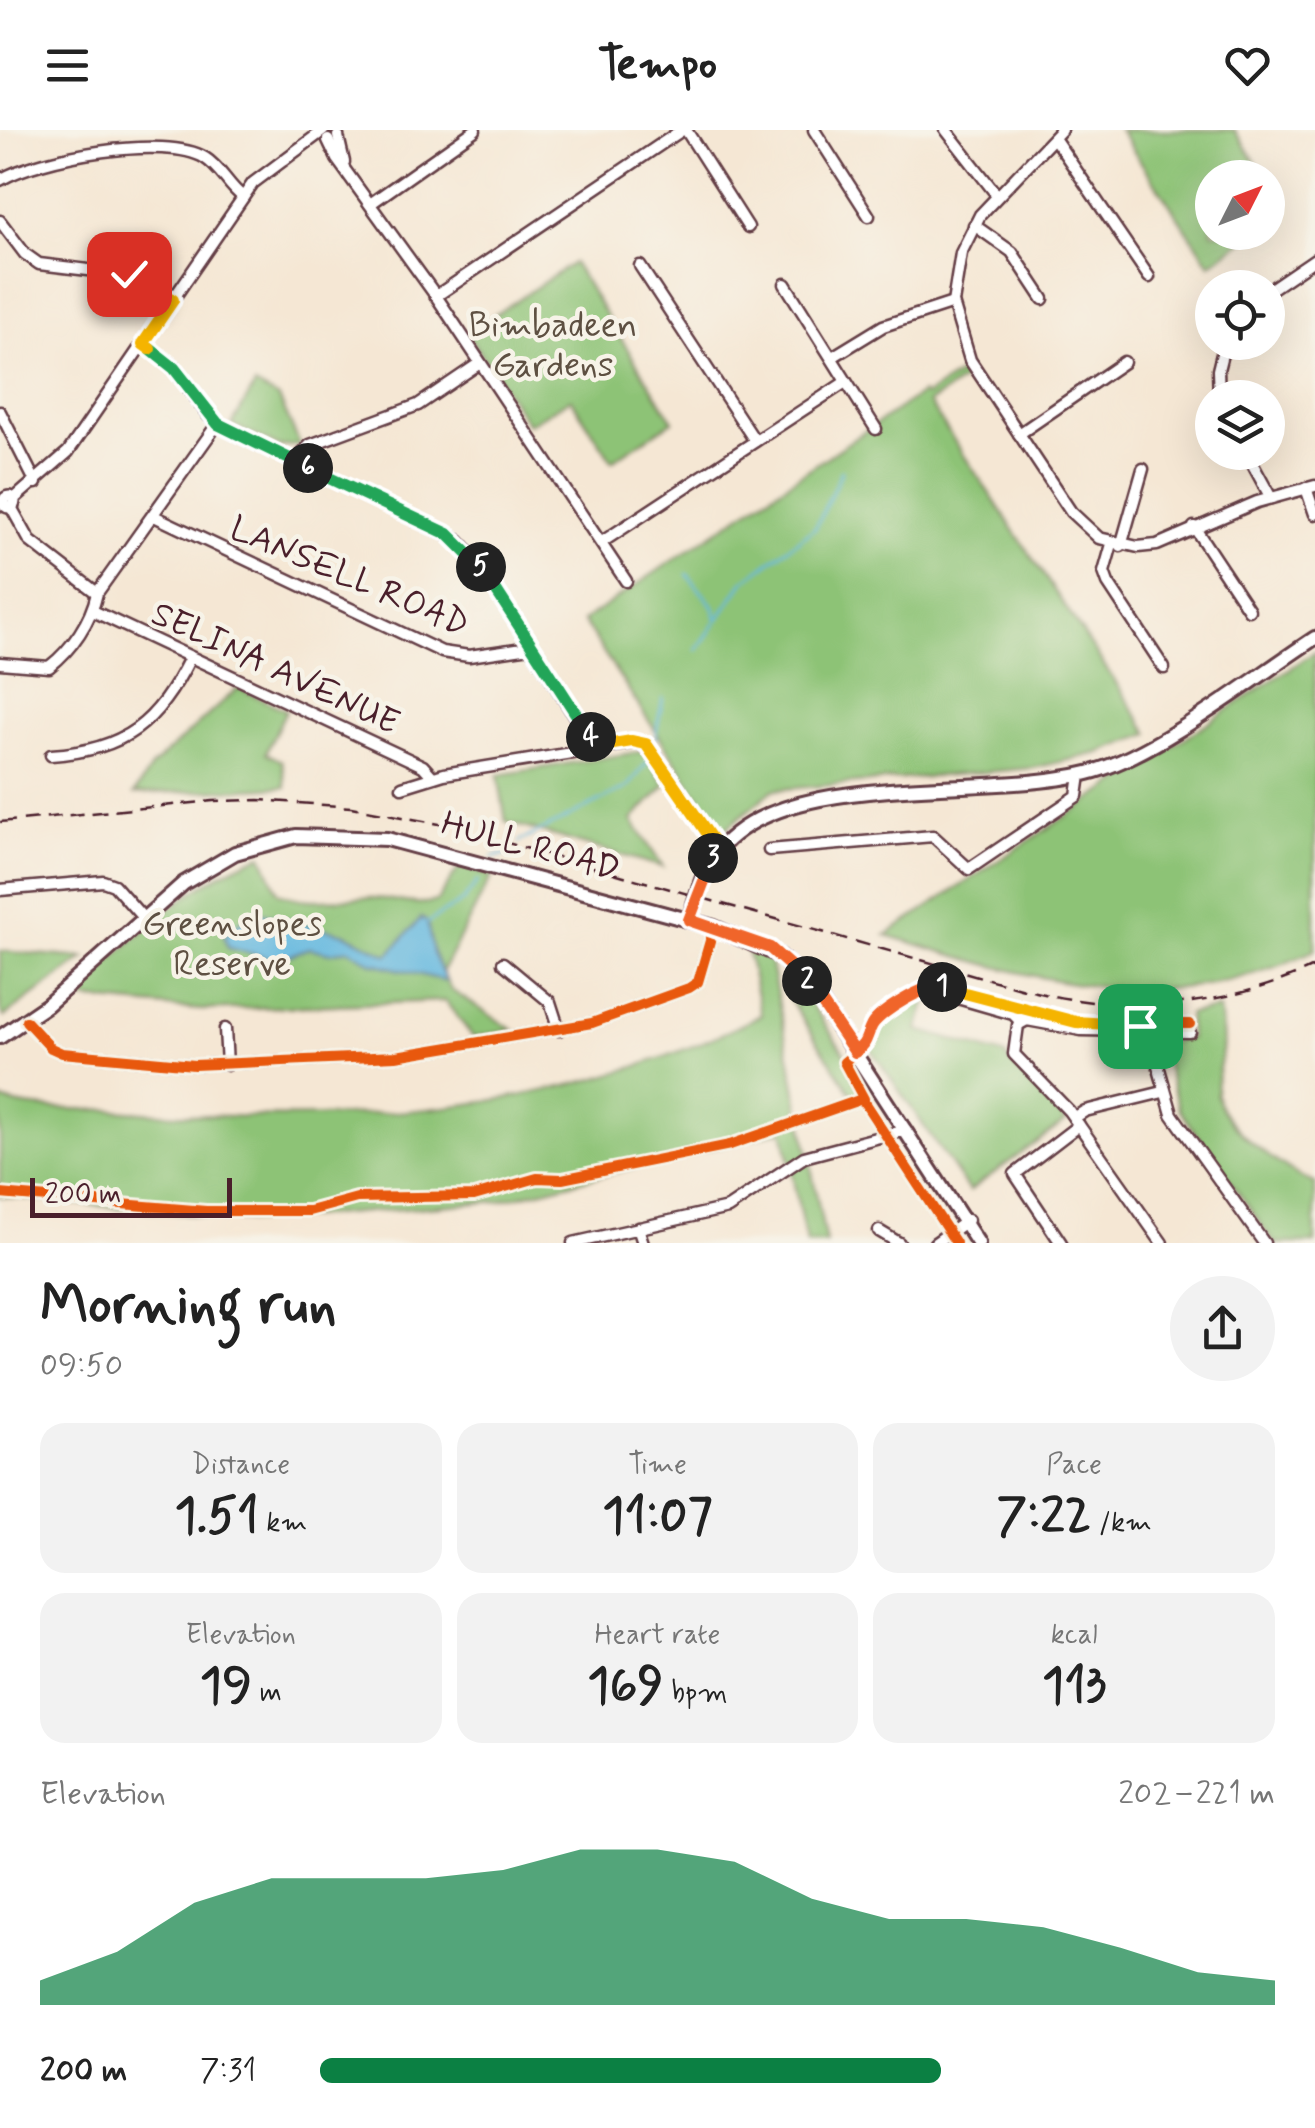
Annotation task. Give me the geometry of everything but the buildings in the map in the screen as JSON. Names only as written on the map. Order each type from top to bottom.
[{"type":"main road","points":[[689,920],[701,882],[719,850],[750,822],[796,803],[1080,775],[1134,756],[1315,638]]},
{"type":"main road","name":"HULL ROAD","points":[[0,1037],[26,1021],[184,883],[235,854],[296,836],[388,838],[689,920],[752,940],[792,964],[968,1220],[988,1243]]},
{"type":"main road","name":"HULL ROAD","points":[[968,1220],[978,1243]]},
{"type":"street","points":[[370,204],[475,130]]},
{"type":"street","points":[[436,296],[684,130],[748,227]]},
{"type":"street","points":[[946,130],[996,194]]},
{"type":"street","points":[[818,132],[869,216]]},
{"type":"street","points":[[97,592],[38,549],[7,504],[36,483],[81,434],[262,174],[301,146],[332,134],[351,176],[626,581]]},
{"type":"street","points":[[1149,278],[1058,134],[996,194],[960,253],[953,303],[970,360],[1071,512],[1084,527],[1116,545],[1157,544],[1271,498],[1311,487],[1315,514]]},
{"type":"street","points":[[0,180],[44,162],[163,148],[205,158],[244,196]]},
{"type":"street","points":[[0,220],[33,261],[129,274],[173,300]]},
{"type":"street","points":[[974,225],[1012,252],[1043,299]]},
{"type":"street","points":[[1285,279],[1315,259]]},
{"type":"street","points":[[640,266],[755,441]]},
{"type":"street","points":[[786,284],[876,429]]},
{"type":"street","points":[[834,356],[883,326],[953,303]]},
{"type":"street","points":[[143,344],[171,364],[218,424],[458,540],[476,559],[594,747]]},
{"type":"street","points":[[1019,434],[1124,362]]},
{"type":"street","points":[[294,462],[310,445],[418,405],[480,363]]},
{"type":"street","points":[[602,542],[844,382]]},
{"type":"street","points":[[0,412],[36,483]]},
{"type":"street","points":[[0,663],[49,667],[63,656],[93,612],[97,592],[218,424]]},
{"type":"street","points":[[1143,469],[1116,545],[1105,564],[1108,583],[1164,668]]},
{"type":"street","points":[[1256,470],[1271,498]]},
{"type":"street","name":"LANSELL ROAD","points":[[154,516],[442,652],[469,656],[530,647]]},
{"type":"street","points":[[1194,527],[1249,610]]},
{"type":"street","name":"SELINA AVENUE","points":[[93,612],[423,766],[433,777]]},
{"type":"street","points":[[51,755],[93,750],[136,730],[164,704],[190,658]]},
{"type":"street","points":[[400,788],[433,777],[632,741],[646,744],[719,850]]},
{"type":"street","points":[[769,850],[933,836],[969,869],[1077,796],[1080,775]]},
{"type":"street","points":[[0,890],[103,881],[114,885],[144,919]]},
{"type":"street","points":[[26,1021],[51,1048],[62,1053],[227,1066],[396,1056],[592,1023],[694,986],[714,928]]},
{"type":"street","points":[[504,963],[550,1002],[559,1030]]},
{"type":"street","points":[[933,991],[1013,1014],[1021,1022],[1149,1034],[1190,1032]]},
{"type":"street","points":[[1021,1022],[1013,1043],[1014,1054],[1076,1122],[1162,1243]]},
{"type":"street","points":[[225,1029],[227,1066]]},
{"type":"street","points":[[1149,1034],[1172,1114],[1264,1243]]},
{"type":"street","points":[[1060,1243],[1014,1174],[1085,1111],[1163,1092]]},
{"type":"street","points":[[573,1243],[728,1208],[804,1157],[906,1130]]},
{"type":"street","points":[[935,1243],[968,1220]]},
{"type":"street","points":[[638,1228],[642,1243]]},
{"type":"street","points":[[880,1231],[899,1243]]},
{"type":"green space","points":[[1119,130],[1234,130],[1254,160],[1195,160],[1195,242]]},
{"type":"green space","points":[[1200,250],[1230,250],[1210,264]]},
{"type":"green space","name":"Bimbadeen Gardens","points":[[573,263],[673,421],[612,461],[571,399],[528,424],[467,333]]},
{"type":"green space","points":[[965,370],[969,376],[929,403],[1150,734],[1099,753],[1034,768],[773,790],[722,832],[583,621],[922,393],[925,396]]},
{"type":"green space","points":[[255,385],[279,398],[300,445],[280,447],[232,425]]},
{"type":"green space","points":[[1315,652],[1315,950],[1260,972],[1206,985],[1153,989],[1100,987],[1048,979],[886,935]]},
{"type":"green space","points":[[238,688],[286,710],[266,753],[282,761],[286,787],[134,794],[152,766]]},
{"type":"green space","points":[[644,751],[666,785],[632,820],[663,867],[506,822],[498,775]]},
{"type":"green space","name":"Greenslopes Reserve","points":[[262,855],[278,892],[301,899],[374,898],[428,903],[437,901],[460,866],[492,876],[442,972],[451,990],[513,1030],[473,1037],[445,1001],[201,1010],[70,998],[184,898]]},
{"type":"green space","points":[[747,949],[770,959],[826,1243],[806,1243],[783,1130],[500,1201],[258,1221],[0,1196],[0,1099],[55,1109],[278,1117],[444,1107],[527,1094],[607,1075],[685,1049],[761,1015]]},
{"type":"green space","points":[[0,951],[85,958],[4,1017],[0,1010]]},
{"type":"green space","points":[[803,991],[871,1093],[856,1100],[789,999]]},
{"type":"green space","points":[[929,993],[918,1030],[1004,1055],[1066,1121],[969,1191],[869,1047],[872,1032],[899,1013],[902,1017],[903,1010]]},
{"type":"green space","points":[[1219,1009],[1223,1041],[1216,1089],[1221,1108],[1257,1147],[1315,1183],[1315,1243],[1274,1243],[1179,1109],[1160,1044],[1190,1038],[1188,1014]]},
{"type":"water","points":[[254,911],[346,934],[388,955],[421,918],[427,922],[433,953],[446,981],[372,963],[348,949],[331,953],[309,948],[277,960],[228,948],[224,936]]},
{"type":"waterway","points":[[697,650],[744,581],[816,527],[842,470]]},
{"type":"waterway","points":[[687,574],[714,607],[716,618]]},
{"type":"waterway","points":[[655,738],[663,698]]},
{"type":"waterway","points":[[519,842],[628,787],[649,760]]},
{"type":"waterway","points":[[493,857],[511,853]]},
{"type":"waterway","points":[[427,923],[464,900],[478,881]]},
{"type":"waterway","points":[[199,930],[222,915],[236,926]]},
{"type":"railway","points":[[0,822],[213,801],[351,807],[444,825],[1020,988],[1094,1002],[1132,1005],[1207,1000],[1280,981],[1315,966]]},
{"type":"cycle path","points":[[26,1021],[51,1048],[62,1053],[194,1065],[396,1056],[592,1023],[689,988],[698,982],[714,927]]},
{"type":"cycle path","points":[[864,1099],[844,1062],[868,1042],[874,1022],[924,986],[1091,1024],[1190,1024]]},
{"type":"cycle path","points":[[0,1194],[206,1211],[309,1211],[357,1198],[474,1196],[537,1178],[562,1179],[730,1145],[862,1099],[956,1243]]},
{"type":"route","points":[[129,274],[173,300],[143,344],[171,364],[218,424],[448,534],[466,548],[594,747],[632,741],[646,744],[719,850],[701,882],[689,920],[752,940],[792,964],[855,1052],[868,1042],[874,1022],[932,984],[1014,1009],[1076,1022],[1140,1026]]}]
